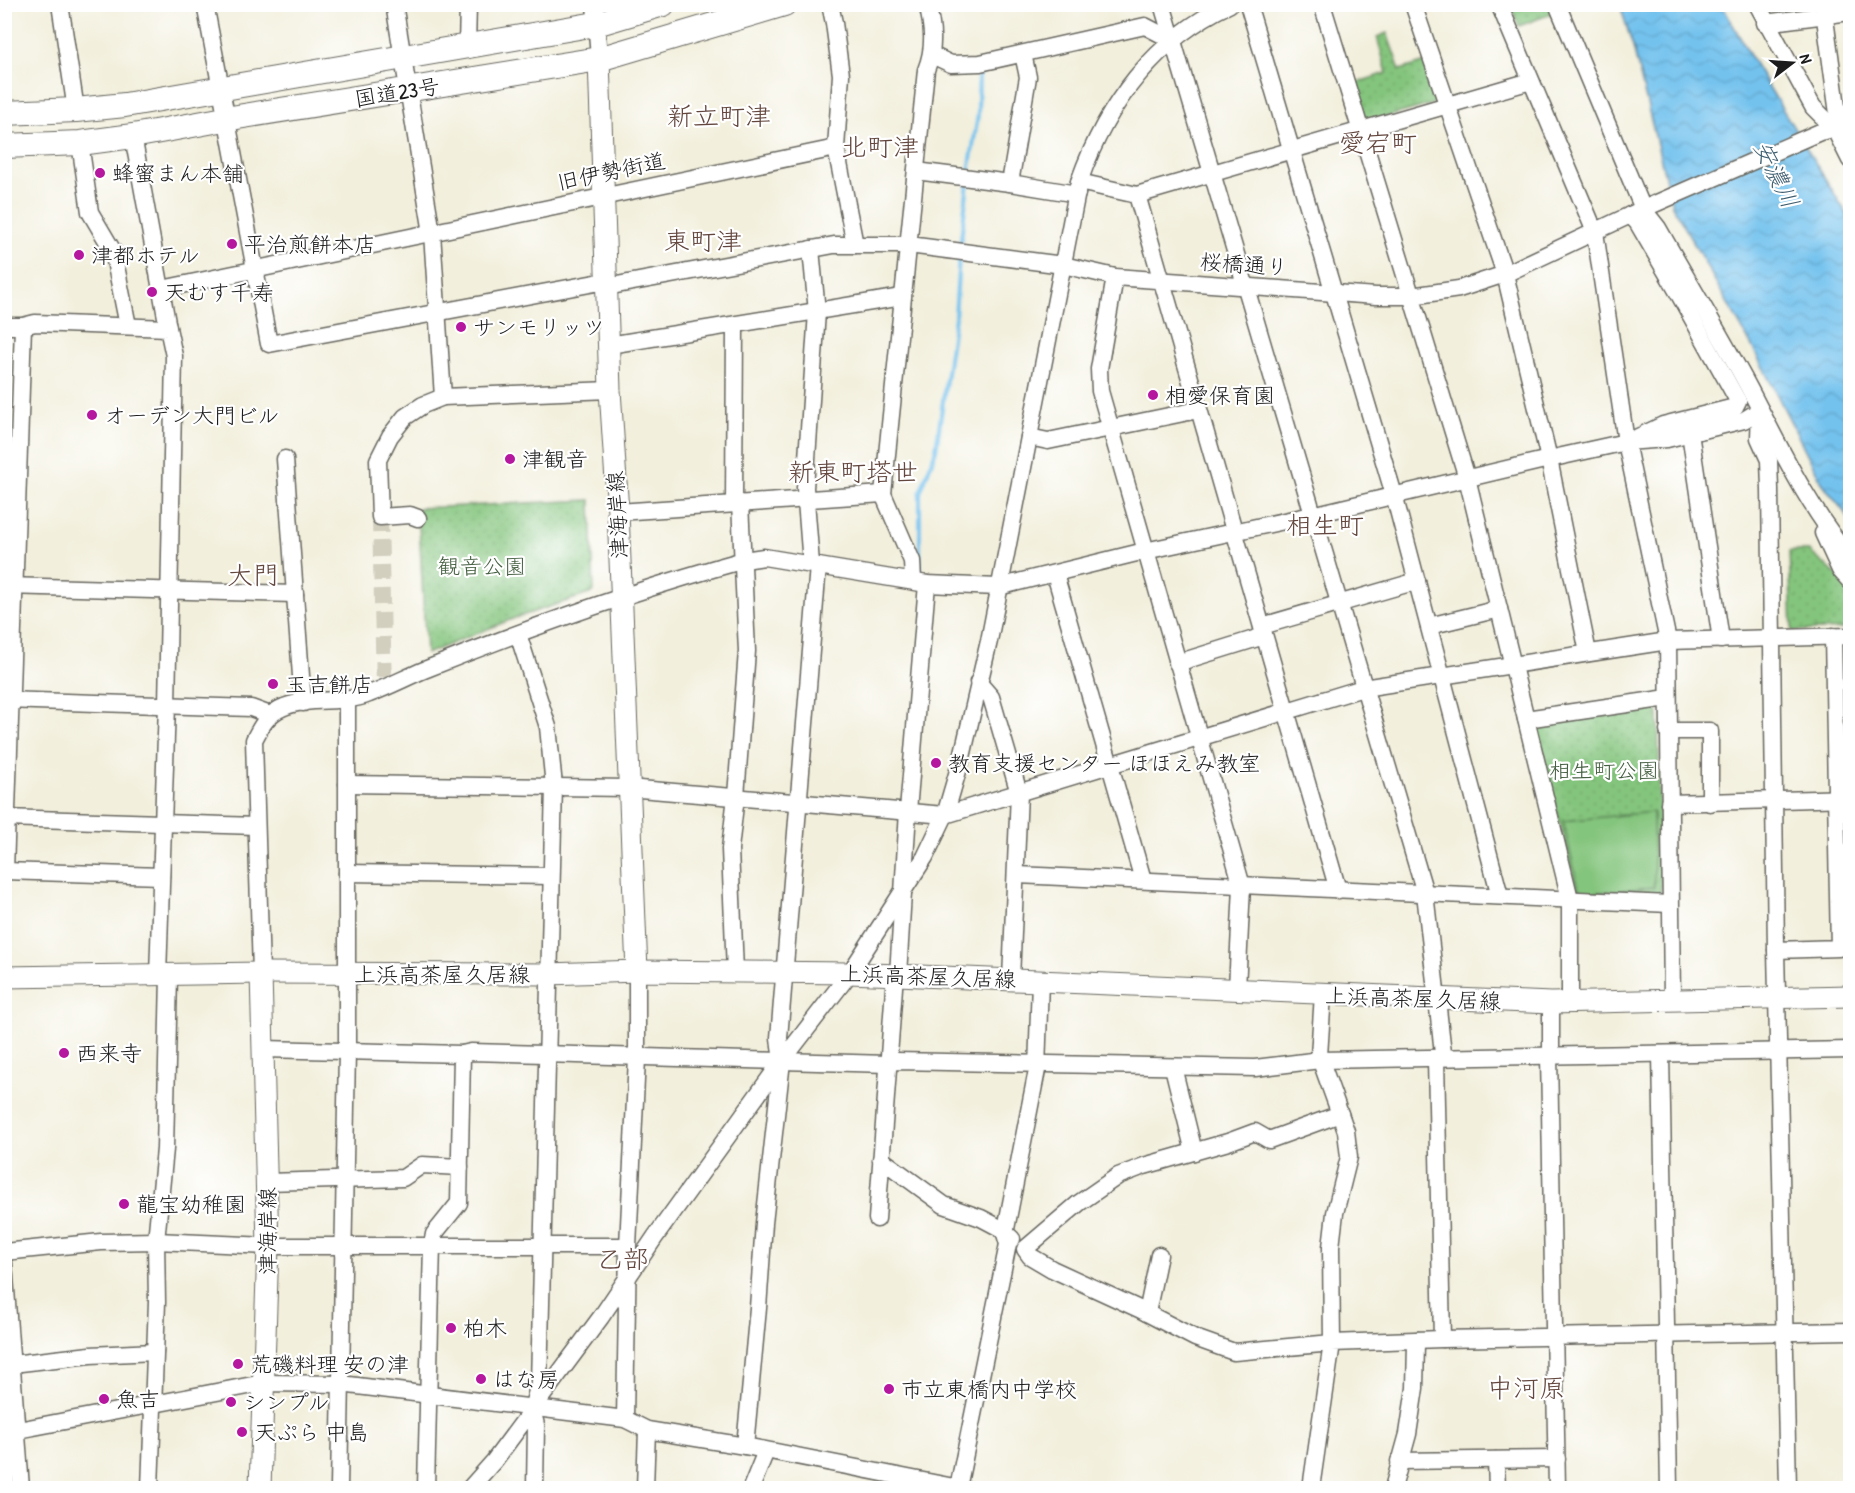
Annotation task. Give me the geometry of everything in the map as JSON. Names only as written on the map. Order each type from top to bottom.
[{"type":"highway","name":"国道23号","points":[[4,113],[125,105],[467,47],[596,14],[663,4]]},
{"type":"highway","name":"国道23号","points":[[4,146],[80,143],[133,136],[599,59],[784,4]]},
{"type":"main road","name":"津海岸線","points":[[599,59],[610,390],[618,512],[637,971]]},
{"type":"main road","name":"上浜高茶屋久居線","points":[[4,977],[548,974],[637,971],[784,972],[897,974],[1437,999],[1561,1002],[1851,996]]},
{"type":"main road","name":"津海岸線","points":[[260,1488],[268,1246],[261,974]]},
{"type":"street","points":[[60,4],[76,110]]},
{"type":"street","points":[[205,4],[255,270]]},
{"type":"street","points":[[394,4],[432,233],[443,397]]},
{"type":"street","points":[[467,47],[468,4]]},
{"type":"street","points":[[830,4],[841,75],[836,148],[855,245]]},
{"type":"street","points":[[877,1220],[897,974],[904,811],[920,583],[883,494],[926,70],[932,56],[932,27],[927,4]]},
{"type":"street","points":[[1162,4],[1425,893],[1443,1053],[1436,1059]]},
{"type":"street","points":[[471,1488],[627,1280],[655,1237],[782,1061],[850,973],[925,858],[945,816],[962,758],[1078,188],[1090,151],[1120,98],[1148,63],[1172,40],[1230,4]]},
{"type":"street","points":[[1248,4],[1394,495],[1500,896]]},
{"type":"street","points":[[1322,4],[1467,478],[1570,899],[1561,1002],[1549,1056],[1557,1488]]},
{"type":"street","points":[[1413,4],[1505,274],[1549,459],[1588,653]]},
{"type":"street","points":[[1499,4],[1595,232],[1626,442],[1668,641],[1672,999]]},
{"type":"street","points":[[1557,4],[1637,212],[1637,222],[1738,401],[1735,408],[1664,425],[1626,442]]},
{"type":"street","points":[[1756,4],[1813,107],[1835,126],[1851,160]]},
{"type":"street","points":[[1766,23],[1824,10],[1851,12]]},
{"type":"street","points":[[1824,10],[1839,121],[1835,126]]},
{"type":"street","points":[[596,14],[599,59]]},
{"type":"street","points":[[932,56],[951,64],[980,63],[1145,26],[1172,40]]},
{"type":"street","points":[[1010,183],[1028,77],[1023,54]]},
{"type":"street","points":[[916,171],[1137,195],[1531,81]]},
{"type":"street","points":[[1835,126],[1836,104]]},
{"type":"street","name":"桜橋通り","points":[[255,270],[269,344],[437,312],[834,245],[909,245],[1063,265],[1116,277],[1376,296],[1411,296],[1459,289],[1505,274],[1637,212],[1835,126]]},
{"type":"street","points":[[133,136],[174,356],[160,876],[164,976],[165,1149],[156,1241],[158,1302],[150,1488]]},
{"type":"street","points":[[80,143],[90,212],[113,251],[128,326]]},
{"type":"street","name":"旧伊勢街道","points":[[162,289],[836,148]]},
{"type":"street","points":[[1137,195],[1338,890]]},
{"type":"street","points":[[1637,212],[1658,228],[1760,410],[1798,483],[1821,520],[1851,557]]},
{"type":"street","points":[[745,1446],[759,1308],[764,1224],[782,1061],[779,1038],[800,802],[814,565],[805,488],[817,312],[811,249]]},
{"type":"street","points":[[1116,277],[1099,369],[1100,391],[1242,886],[1237,989]]},
{"type":"street","points":[[609,345],[903,297]]},
{"type":"street","points":[[4,326],[23,326],[35,323],[168,328]]},
{"type":"street","points":[[735,325],[737,503],[744,560],[747,651],[730,849],[735,972]]},
{"type":"street","points":[[23,326],[10,586],[5,871],[160,876]]},
{"type":"street","points":[[418,518],[410,515],[380,517],[373,459],[405,417],[423,405],[443,397],[610,390]]},
{"type":"street","points":[[1029,437],[1048,441],[1198,410]]},
{"type":"street","points":[[261,974],[255,740],[260,727],[270,715],[284,707],[368,694],[518,634],[621,598],[744,560],[764,557],[920,583],[998,587],[1145,551],[1312,515],[1549,459],[1626,442],[1667,439],[1744,420],[1760,410]]},
{"type":"street","points":[[1760,410],[1759,438],[1769,460],[1776,950],[1788,1488]]},
{"type":"street","points":[[1690,433],[1722,640]]},
{"type":"street","points":[[285,459],[303,703]]},
{"type":"street","points":[[618,512],[883,494]]},
{"type":"street","points":[[1821,520],[1821,529],[1840,570],[1851,581]]},
{"type":"street","points":[[1055,574],[1143,880]]},
{"type":"street","points":[[1177,663],[1339,604],[1417,581]]},
{"type":"street","points":[[10,586],[295,594]]},
{"type":"street","points":[[1429,626],[1499,609]]},
{"type":"street","points":[[518,634],[548,727],[554,786],[539,1384],[532,1409],[536,1425],[535,1488]]},
{"type":"street","points":[[1776,950],[1839,948],[1843,799],[1833,636]]},
{"type":"street","points":[[348,784],[628,788],[945,816],[1363,688],[1668,641],[1851,636]]},
{"type":"street","points":[[978,682],[991,697],[1019,793],[1011,979]]},
{"type":"street","points":[[1526,719],[1668,698]]},
{"type":"street","points":[[339,1488],[347,1051],[347,699]]},
{"type":"street","points":[[8,700],[251,708],[270,715]]},
{"type":"street","points":[[1668,731],[1710,731],[1710,802]]},
{"type":"street","points":[[1669,804],[1843,799]]},
{"type":"street","points":[[6,818],[256,826]]},
{"type":"street","points":[[347,873],[551,876]]},
{"type":"street","points":[[1017,875],[1670,904]]},
{"type":"street","points":[[625,1419],[628,1246],[637,1058],[637,971]]},
{"type":"street","points":[[11,1431],[262,1383],[341,1384],[625,1419],[647,1430],[745,1446],[958,1488],[1008,1244],[1005,1234],[1036,1065],[1040,981]]},
{"type":"street","points":[[1311,1488],[1332,1343],[1331,1247],[1335,1213],[1349,1157],[1346,1131],[1318,1056],[1323,994]]},
{"type":"street","points":[[264,1049],[462,1054],[471,1052],[888,1064],[896,1061],[1255,1068],[1320,1060],[1851,1050]]},
{"type":"street","points":[[426,1488],[432,1245],[434,1234],[459,1203],[462,1054]]},
{"type":"street","points":[[1661,1054],[1669,1488]]},
{"type":"street","points":[[1436,1059],[1442,1339]]},
{"type":"street","points":[[1173,1067],[1194,1152]]},
{"type":"street","points":[[1025,1249],[1079,1203],[1118,1176],[1255,1132],[1269,1140],[1340,1114]]},
{"type":"street","points":[[881,1159],[944,1205],[981,1218],[1000,1228],[1030,1256],[1052,1269],[1195,1338],[1234,1352],[1332,1343],[1442,1339],[1851,1331]]},
{"type":"street","points":[[267,1182],[403,1178],[422,1165],[460,1167]]},
{"type":"street","points":[[4,1252],[101,1242],[156,1241],[268,1246],[628,1246]]},
{"type":"street","points":[[1147,1313],[1159,1255]]},
{"type":"street","points":[[4,1263],[12,1364],[11,1431],[21,1488]]},
{"type":"street","points":[[1393,1488],[1408,1434],[1415,1388],[1418,1340]]},
{"type":"street","points":[[12,1364],[90,1355],[156,1352]]},
{"type":"street","points":[[645,1488],[647,1430]]},
{"type":"street","points":[[751,1488],[766,1451]]},
{"type":"street","points":[[1399,1461],[1557,1459]]},
{"type":"street","points":[[1496,1460],[1497,1488]]},
{"type":"green space","points":[[1510,5],[1553,5],[1556,12],[1519,26]]},
{"type":"green space","points":[[1387,33],[1400,70],[1426,62],[1439,98],[1436,103],[1369,122],[1363,119],[1352,84],[1387,73],[1377,37]]},
{"type":"green space","name":"観音公園","points":[[591,500],[594,591],[592,593],[515,618],[426,654],[418,508]]},
{"type":"green space","points":[[1789,551],[1809,551],[1850,586],[1850,629],[1792,631]]},
{"type":"green space","name":"相生町公園","points":[[1654,704],[1658,708],[1661,894],[1658,898],[1580,894],[1576,889],[1536,726],[1538,722]]},
{"type":"green space","points":[[1653,812],[1654,887],[1580,894],[1563,821]]},
{"type":"water","name":"安濃川","points":[[1620,5],[1722,5],[1756,66],[1850,219],[1850,520],[1821,481],[1754,350],[1672,205],[1633,47]]},
{"type":"waterway","points":[[969,172],[978,115],[979,67]]},
{"type":"waterway","points":[[960,247],[968,183]]},
{"type":"waterway","points":[[920,569],[920,493],[936,450],[955,317],[959,257]]},
{"type":"tunnel","points":[[380,517],[384,687]]},
{"type":"place","name":"蜂蜜まん本舗","points":[[100,173]]},
{"type":"place","name":"平治煎餅本店","points":[[232,244]]},
{"type":"place","name":"津都ホテル","points":[[79,255]]},
{"type":"place","name":"天むす千寿","points":[[152,292]]},
{"type":"place","name":"サンモリッツ","points":[[461,327]]},
{"type":"place","name":"相愛保育園","points":[[1153,395]]},
{"type":"place","name":"オーデン大門ビル","points":[[92,415]]},
{"type":"place","name":"津観音","points":[[510,459]]},
{"type":"place","name":"玉吉餅店","points":[[273,684]]},
{"type":"place","name":"教育支援センター ほほえみ教室","points":[[936,763]]},
{"type":"place","name":"西来寺","points":[[64,1053]]},
{"type":"place","name":"龍宝幼稚園","points":[[124,1204]]},
{"type":"place","name":"柏木","points":[[451,1328]]},
{"type":"place","name":"荒磯料理 安の津","points":[[238,1364]]},
{"type":"place","name":"はな房","points":[[481,1379]]},
{"type":"place","name":"市立東橋内中学校","points":[[889,1389]]},
{"type":"place","name":"魚吉","points":[[104,1399]]},
{"type":"place","name":"シンプル","points":[[231,1402]]},
{"type":"place","name":"天ぷら 中島","points":[[242,1432]]},
{"type":"district","name":"新立町津","points":[[719,115]]},
{"type":"district","name":"愛宕町","points":[[1378,142]]},
{"type":"district","name":"北町津","points":[[880,146]]},
{"type":"district","name":"東町津","points":[[703,240]]},
{"type":"district","name":"新東町塔世","points":[[853,471]]},
{"type":"district","name":"相生町","points":[[1325,524]]},
{"type":"district","name":"大門","points":[[253,574]]},
{"type":"district","name":"乙部","points":[[623,1258]]},
{"type":"district","name":"中河原","points":[[1526,1387]]}]
